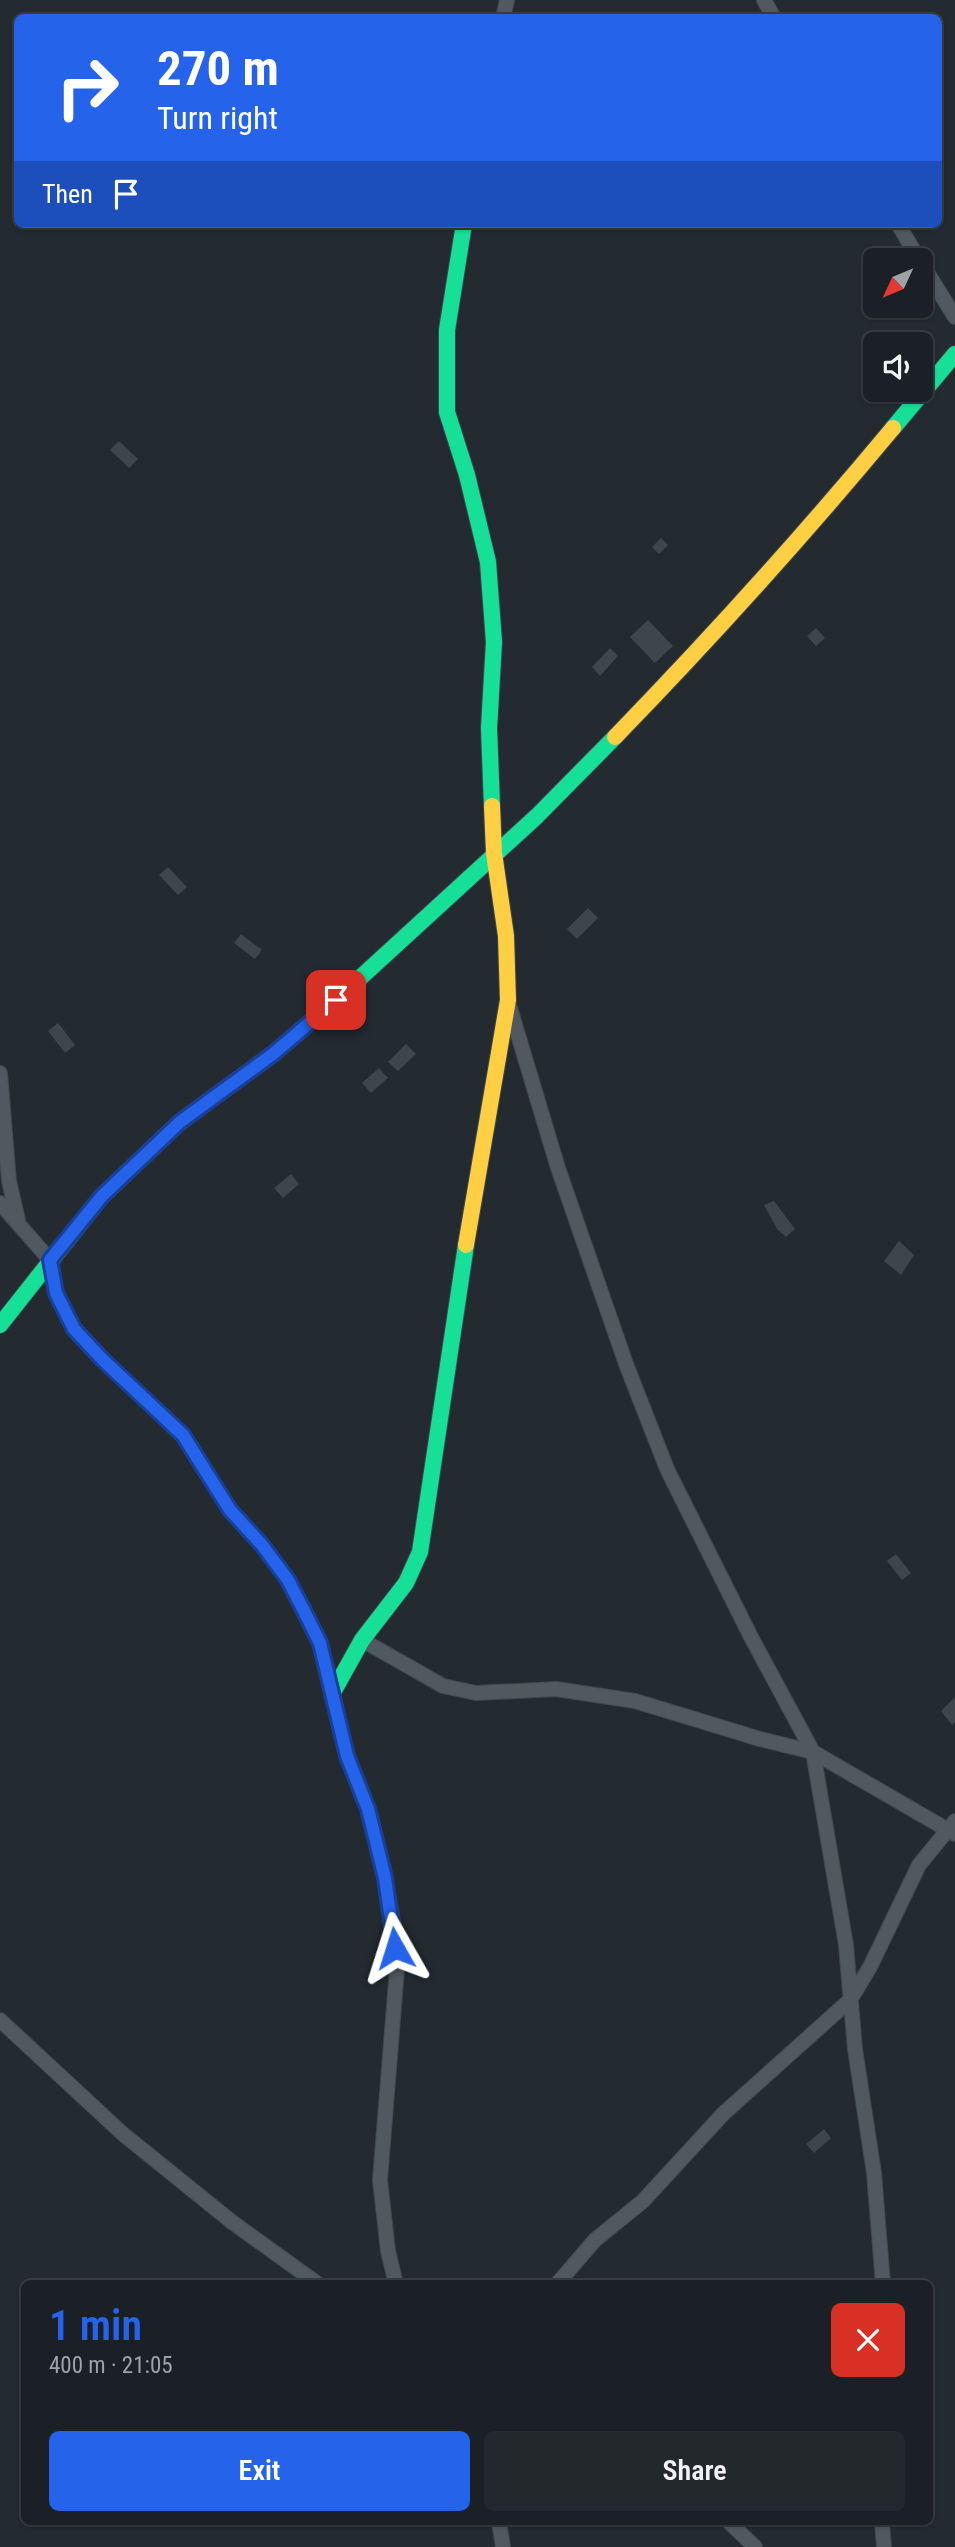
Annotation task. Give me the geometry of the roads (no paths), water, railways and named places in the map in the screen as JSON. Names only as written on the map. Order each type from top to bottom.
[{"type":"street","points":[[332,1694],[362,1640],[406,1583],[420,1552],[450,1336],[508,1000],[506,936],[494,853],[489,728],[494,642],[488,562],[467,475],[447,412],[447,330],[463,228]]},
{"type":"street","points":[[900,228],[912,248]]},
{"type":"street","points":[[933,282],[955,317]]},
{"type":"street","points":[[0,1325],[102,1196],[180,1122],[284,1045],[537,816],[687,663],[815,522],[955,354]]},
{"type":"street","points":[[508,1000],[558,1168],[626,1364],[667,1469],[751,1637],[813,1752],[846,1945],[850,2000],[874,2173],[883,2280]]},
{"type":"street","points":[[0,1073],[9,1181],[15,1214],[25,1234]]},
{"type":"street","points":[[0,1203],[50,1260],[56,1293],[74,1329],[183,1435],[230,1510],[262,1545],[288,1580],[320,1643],[347,1756],[368,1809],[394,1926],[397,1969],[380,2180],[388,2251],[395,2280]]},
{"type":"street","points":[[362,1640],[443,1686],[475,1693],[556,1689],[635,1701],[760,1740],[813,1752],[952,1828],[919,1865],[870,1967],[850,2000],[723,2114],[652,2192],[595,2240],[560,2280]]},
{"type":"street","points":[[0,2020],[123,2134],[232,2222],[312,2280]]},
{"type":"street","points":[[499,2525],[503,2547]]},
{"type":"street","points":[[732,2525],[755,2547]]},
{"type":"street","points":[[882,2525],[884,2547]]}]
